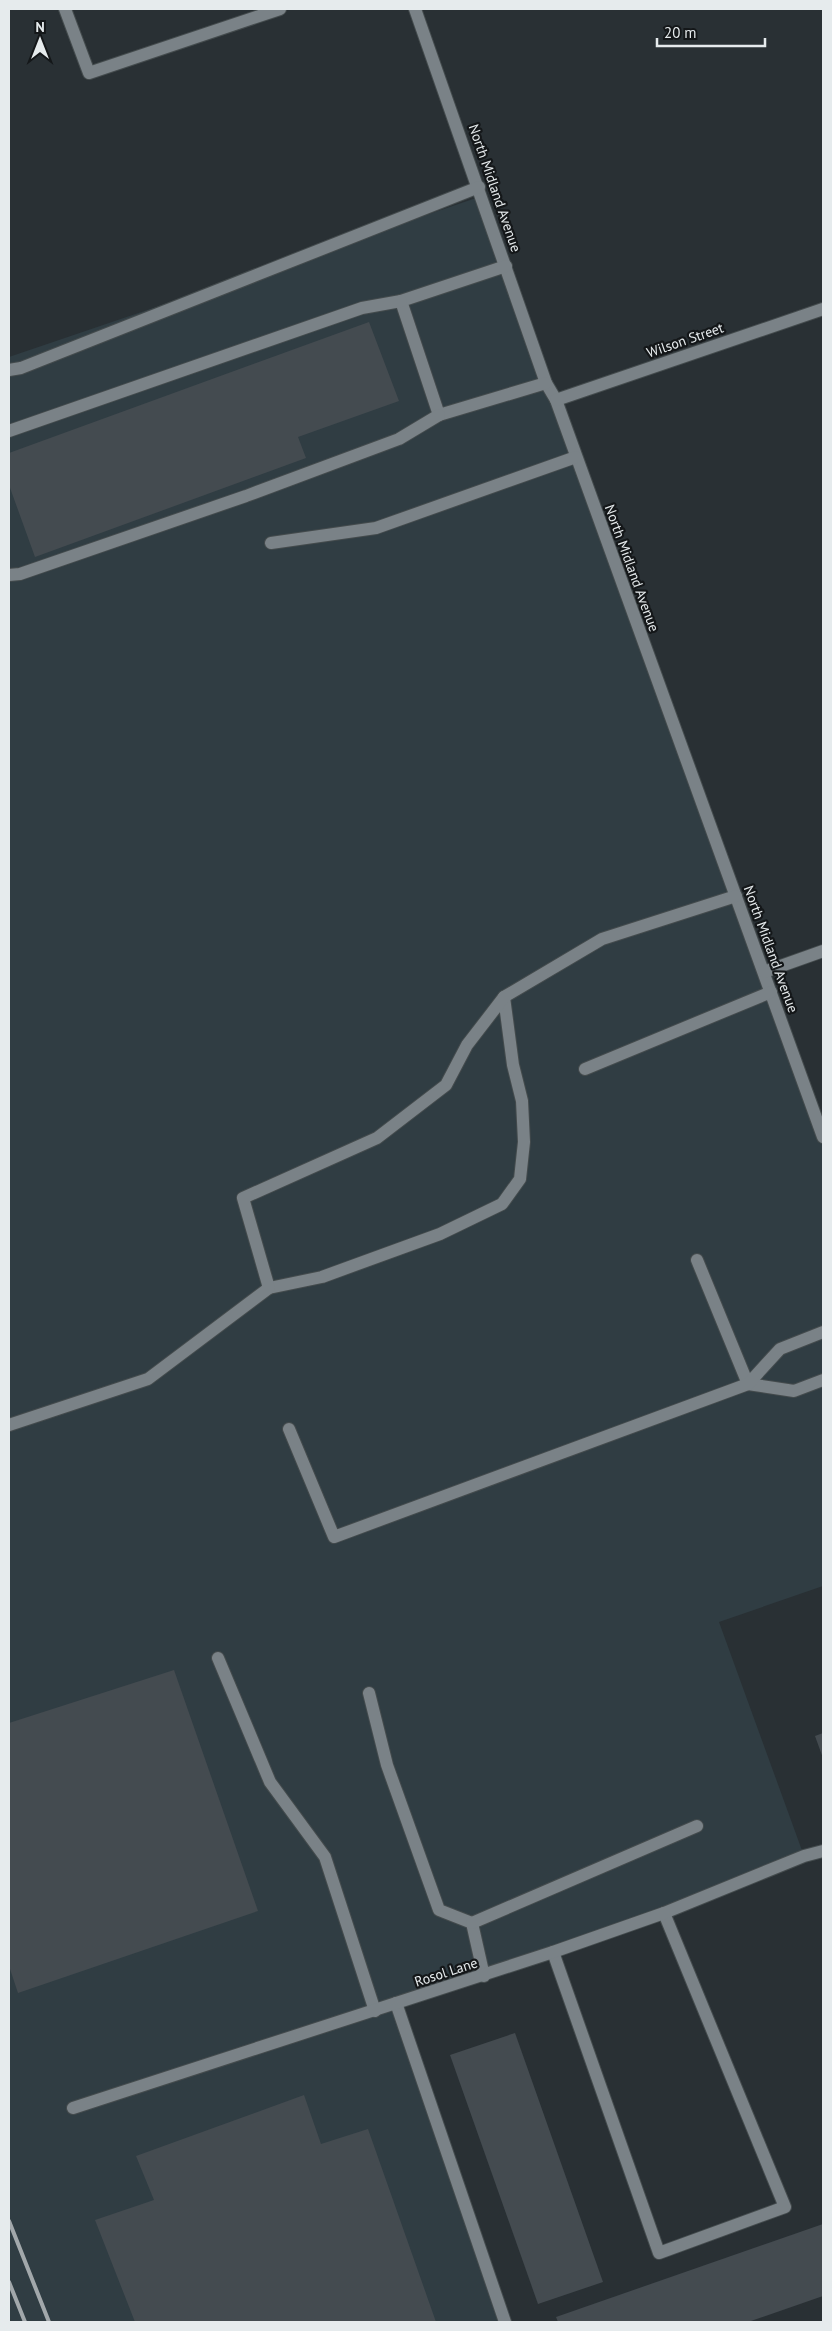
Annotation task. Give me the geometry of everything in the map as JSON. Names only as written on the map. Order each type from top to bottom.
[{"type":"street","points":[[65,9],[89,73],[280,9]]},
{"type":"street","name":"North Midland Avenue","points":[[415,9],[479,186],[546,383],[556,400],[823,1137]]},
{"type":"street","points":[[9,370],[21,368],[479,186]]},
{"type":"street","points":[[9,431],[362,308],[401,302],[506,266]]},
{"type":"street","points":[[401,302],[439,415]]},
{"type":"street","name":"Wilson Street","points":[[556,400],[823,309]]},
{"type":"street","points":[[9,575],[20,574],[264,489],[399,439],[439,415],[546,383]]},
{"type":"street","points":[[271,543],[376,528],[576,457]]},
{"type":"street","points":[[269,1288],[243,1198],[377,1138],[446,1085],[467,1045],[504,996],[602,939],[736,896]]},
{"type":"street","points":[[764,972],[823,951]]},
{"type":"street","points":[[585,1069],[771,992]]},
{"type":"street","points":[[9,1425],[148,1380],[269,1288],[331,1274],[440,1234],[502,1204],[520,1179],[524,1142],[522,1101],[513,1065],[504,996]]},
{"type":"street","points":[[697,1260],[748,1384]]},
{"type":"street","points":[[289,1429],[334,1537],[748,1384],[780,1349],[823,1332]]},
{"type":"street","points":[[748,1384],[794,1391],[823,1380]]},
{"type":"street","points":[[218,1658],[270,1782],[325,1857],[375,2011]]},
{"type":"street","points":[[369,1693],[387,1765],[439,1910],[472,1923],[697,1826]]},
{"type":"street","name":"Rosol Lane","points":[[73,2108],[484,1976],[664,1912],[823,1850]]},
{"type":"street","points":[[553,1952],[658,2253],[785,2207],[664,1912]]},
{"type":"street","points":[[472,1923],[484,1976]]},
{"type":"street","points":[[396,2003],[505,2322]]},
{"type":"shaded area","points":[[482,196],[823,1137],[823,1586],[719,1622],[804,1856],[397,2003],[505,2322],[9,2322],[9,357]]},
{"type":"building","points":[[369,322],[399,401],[298,437],[306,458],[35,557],[9,485],[9,453]]},
{"type":"building","points":[[174,1670],[258,1911],[18,1993],[9,1966],[9,1723]]},
{"type":"building","points":[[823,1733],[823,1758],[815,1736]]},
{"type":"building","points":[[515,2033],[603,2282],[538,2304],[450,2055]]},
{"type":"building","points":[[304,2095],[321,2144],[368,2129],[436,2322],[135,2322],[95,2220],[154,2200],[136,2156]]},
{"type":"building","points":[[823,2224],[823,2296],[748,2322],[558,2322],[556,2317]]},
{"type":"railway","points":[[9,2221],[49,2322]]},
{"type":"railway","points":[[9,2282],[25,2322]]}]
